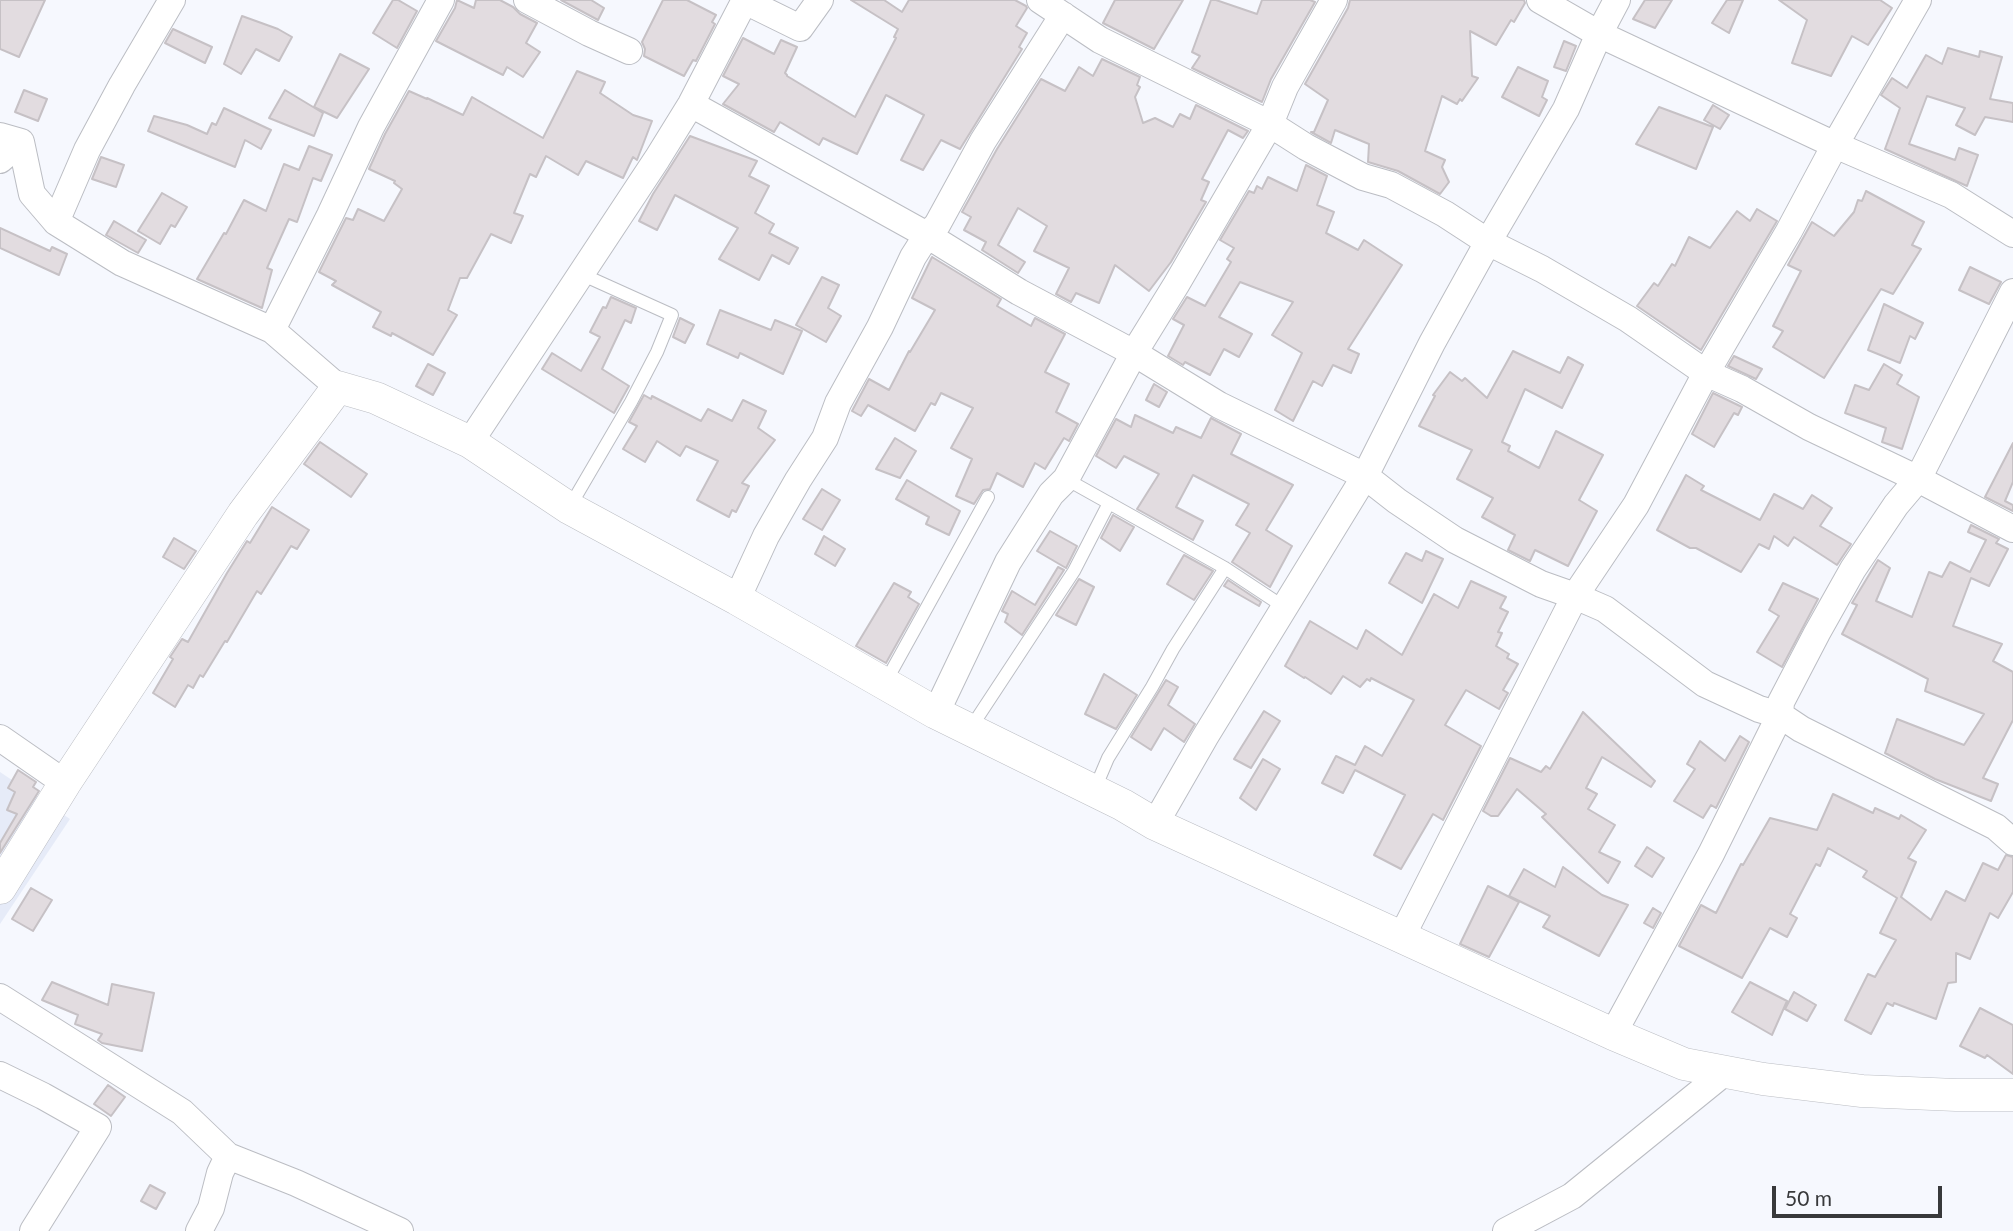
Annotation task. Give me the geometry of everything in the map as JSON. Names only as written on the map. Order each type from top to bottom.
[{"type":"street","points":[[56,222],[87,150],[173,0]]},
{"type":"street","points":[[272,330],[371,127],[441,0]]},
{"type":"street","points":[[527,0],[629,51]]},
{"type":"street","points":[[470,442],[657,159],[691,104],[745,0],[800,27],[820,0]]},
{"type":"street","points":[[936,713],[1008,562],[1051,494],[1066,479],[1134,353],[1270,124],[1285,87],[1334,0]]},
{"type":"street","points":[[1541,0],[1599,34],[1835,145],[1951,195],[2013,234]]},
{"type":"street","points":[[1154,824],[1365,476],[1432,343],[1566,109],[1617,0]]},
{"type":"street","points":[[1401,938],[1576,596],[1636,505],[1706,373],[1918,0]]},
{"type":"street","points":[[737,599],[766,536],[825,438],[838,403],[880,327],[913,257],[937,225],[983,141],[1051,5],[1100,40],[1270,124],[1306,147],[1363,177],[1391,185],[1434,208],[1488,242],[1542,269],[1628,319],[1706,373],[2013,529]]},
{"type":"street","points":[[691,104],[927,235],[1019,292],[1134,353],[1219,405],[1365,476],[1396,501],[1455,540],[1541,584],[1605,609],[1705,684],[1759,709],[1780,715],[1801,729],[1996,827],[2013,842]]},
{"type":"street","points":[[10,139],[32,194],[56,222],[122,263],[272,330],[338,387],[376,398],[470,442],[569,508],[737,599],[936,713],[1094,791],[1154,824],[1684,1064],[1763,1079],[1862,1091],[2013,1095]]},
{"type":"street","points":[[0,160],[10,139]]},
{"type":"street","points":[[1613,1034],[1711,854],[1780,715],[1781,702],[1817,633],[1853,569],[1896,505],[1918,479],[2013,292]]},
{"type":"street","points":[[0,888],[65,783],[243,514],[338,387]]},
{"type":"street","points":[[0,738],[65,783]]},
{"type":"street","points":[[0,996],[181,1112],[228,1156],[296,1183],[400,1231]]},
{"type":"street","points":[[1506,1231],[1572,1196],[1725,1072]]},
{"type":"street","points":[[0,1075],[97,1127],[33,1231]]},
{"type":"street","points":[[199,1231],[211,1208],[220,1173],[228,1156]]},
{"type":"lane","points":[[569,508],[631,402],[657,352],[672,315],[581,274]]},
{"type":"lane","points":[[1066,479],[1225,568],[1284,607]]},
{"type":"lane","points":[[885,683],[988,497]]},
{"type":"lane","points":[[970,729],[1074,571],[1109,503]]},
{"type":"lane","points":[[1094,791],[1108,758],[1225,568]]},
{"type":"shaded area","points":[[0,772],[70,819],[0,924]]},
{"type":"building","points":[[0,0],[45,0],[19,57],[0,49]]},
{"type":"building","points":[[393,0],[417,11],[397,48],[373,33]]},
{"type":"building","points":[[457,0],[474,8],[476,0],[500,0],[537,23],[526,43],[540,52],[523,77],[507,67],[503,75],[436,41]]},
{"type":"building","points":[[561,0],[591,0],[604,8],[598,20]]},
{"type":"building","points":[[663,0],[687,0],[716,15],[712,22],[715,24],[696,61],[693,60],[684,76],[644,56],[642,42]]},
{"type":"building","points":[[851,0],[884,0],[902,12],[909,0],[1015,0],[1027,8],[1016,26],[1027,33],[1019,47],[1022,49],[960,149],[941,140],[923,170],[901,160],[924,115],[886,95],[857,154],[823,138],[819,145],[780,122],[774,132],[723,104],[739,84],[723,76],[743,38],[774,54],[781,40],[797,47],[785,73],[787,76],[855,117],[896,38],[894,37],[898,29]]},
{"type":"building","points":[[1115,0],[1183,0],[1154,49],[1103,23]]},
{"type":"building","points":[[1211,0],[1257,14],[1262,0],[1315,2],[1271,79],[1262,102],[1192,68],[1200,56],[1192,52]]},
{"type":"building","points":[[1350,0],[1524,0],[1525,3],[1514,22],[1511,20],[1496,45],[1470,31],[1472,76],[1478,78],[1457,104],[1442,96],[1425,151],[1445,160],[1442,167],[1449,182],[1440,194],[1398,171],[1368,162],[1369,144],[1335,130],[1331,143],[1311,132],[1314,132],[1328,100],[1305,84]]},
{"type":"building","points":[[1645,0],[1672,0],[1655,28],[1633,19]]},
{"type":"building","points":[[1727,0],[1743,0],[1729,33],[1712,23]]},
{"type":"building","points":[[1779,0],[1880,0],[1892,8],[1868,45],[1852,36],[1831,76],[1792,63],[1807,20]]},
{"type":"building","points":[[242,16],[292,37],[279,61],[256,49],[241,74],[224,64]]},
{"type":"building","points":[[173,29],[212,47],[205,63],[165,43]]},
{"type":"building","points":[[1564,41],[1576,46],[1566,71],[1554,67]]},
{"type":"building","points":[[1948,48],[1979,57],[1980,51],[2002,57],[1990,99],[2013,103],[2013,122],[1985,117],[1975,135],[1956,125],[1965,108],[1927,96],[1909,144],[1955,160],[1959,148],[1978,155],[1967,186],[1885,149],[1900,108],[1881,95],[1892,78],[1907,88],[1926,55],[1942,64]]},
{"type":"building","points":[[340,54],[369,69],[337,118],[314,107]]},
{"type":"building","points":[[1102,59],[1140,77],[1137,85],[1140,87],[1135,97],[1143,123],[1155,118],[1173,127],[1180,114],[1190,119],[1196,105],[1248,131],[1243,138],[1228,130],[1202,179],[1209,182],[1201,200],[1206,202],[1171,262],[1149,291],[1115,265],[1099,303],[1076,293],[1071,302],[1056,294],[1069,268],[1034,251],[1047,226],[1018,208],[998,245],[1025,262],[1018,273],[982,250],[986,242],[964,230],[971,217],[962,212],[1041,79],[1065,91],[1079,67],[1093,76]]},
{"type":"building","points":[[1518,67],[1548,81],[1542,97],[1547,100],[1539,116],[1502,97]]},
{"type":"building","points":[[577,71],[605,82],[600,93],[633,115],[652,121],[637,160],[633,157],[623,178],[586,161],[578,175],[546,156],[536,177],[530,174],[514,213],[523,216],[511,243],[491,234],[467,278],[460,278],[448,310],[457,315],[433,355],[392,333],[391,336],[373,327],[381,312],[332,285],[336,281],[319,272],[346,218],[353,220],[358,209],[384,221],[402,189],[395,181],[369,169],[409,91],[463,115],[472,97],[543,138]]},
{"type":"building","points":[[24,90],[47,99],[38,121],[15,112]]},
{"type":"building","points":[[285,90],[323,113],[314,136],[269,118]]},
{"type":"building","points":[[1713,105],[1729,115],[1720,129],[1704,120]]},
{"type":"building","points":[[1659,107],[1713,127],[1696,169],[1636,144]]},
{"type":"building","points":[[224,108],[271,130],[261,149],[245,140],[235,167],[148,131],[154,116],[207,134],[212,123],[216,125]]},
{"type":"building","points":[[690,136],[757,161],[749,176],[769,186],[755,213],[774,224],[769,233],[798,248],[789,264],[772,255],[759,280],[719,259],[738,228],[675,195],[657,230],[639,221]]},
{"type":"building","points":[[309,146],[332,155],[321,181],[313,178],[297,222],[289,219],[267,268],[272,270],[262,308],[197,279],[244,200],[266,211],[284,164],[299,170]]},
{"type":"building","points":[[101,157],[124,165],[116,187],[92,179]]},
{"type":"building","points":[[1306,165],[1327,176],[1317,205],[1334,212],[1326,233],[1358,250],[1364,240],[1402,265],[1348,349],[1359,354],[1351,373],[1333,365],[1322,386],[1313,381],[1293,421],[1275,410],[1302,353],[1272,335],[1293,302],[1240,282],[1219,317],[1252,334],[1239,357],[1224,349],[1210,375],[1168,356],[1184,325],[1173,319],[1187,297],[1205,306],[1231,262],[1227,259],[1234,248],[1220,240],[1249,191],[1254,193],[1257,186],[1262,189],[1268,177],[1297,191]]},
{"type":"building","points":[[1866,191],[1924,222],[1912,245],[1921,249],[1893,294],[1881,289],[1824,378],[1773,347],[1783,331],[1773,326],[1801,271],[1788,265],[1812,222],[1834,236],[1854,212],[1858,200],[1862,201]]},
{"type":"building","points":[[162,193],[187,207],[175,227],[171,225],[160,244],[138,231]]},
{"type":"building","points":[[1757,209],[1777,221],[1701,350],[1637,306],[1654,283],[1658,286],[1672,264],[1675,266],[1689,237],[1710,248],[1737,211],[1750,221]]},
{"type":"building","points":[[114,221],[146,240],[138,253],[106,235]]},
{"type":"building","points":[[0,228],[50,251],[52,247],[67,254],[59,275],[0,248]]},
{"type":"building","points":[[932,257],[1001,299],[997,306],[1031,326],[1035,318],[1065,334],[1045,372],[1069,384],[1056,412],[1078,424],[1069,441],[1064,438],[1045,469],[1035,463],[1023,487],[997,473],[990,489],[983,490],[974,504],[956,496],[972,459],[951,448],[973,408],[941,393],[935,405],[931,403],[915,431],[868,405],[861,416],[852,411],[869,379],[889,390],[909,351],[935,310],[912,298]]},
{"type":"building","points":[[1970,267],[2001,282],[1989,304],[1959,290]]},
{"type":"building","points":[[822,277],[839,285],[828,308],[841,316],[826,342],[796,325]]},
{"type":"building","points":[[611,297],[636,308],[631,323],[625,320],[602,369],[629,386],[614,413],[542,369],[552,353],[581,371],[600,337],[590,332]]},
{"type":"building","points":[[1884,304],[1923,323],[1915,339],[1910,336],[1900,363],[1868,350]]},
{"type":"building","points":[[720,310],[771,330],[775,320],[802,331],[783,374],[740,353],[738,358],[707,344]]},
{"type":"building","points":[[680,318],[694,325],[685,343],[673,337]]},
{"type":"building","points":[[1513,351],[1560,373],[1568,357],[1583,365],[1562,408],[1525,389],[1502,442],[1510,446],[1508,451],[1539,468],[1556,431],[1603,455],[1579,500],[1597,511],[1568,566],[1535,550],[1530,561],[1508,550],[1515,535],[1482,517],[1493,498],[1457,479],[1472,450],[1419,426],[1435,396],[1433,395],[1450,372],[1462,381],[1465,378],[1487,398]]},
{"type":"building","points":[[1734,356],[1762,369],[1756,379],[1728,366]]},
{"type":"building","points":[[428,364],[445,373],[433,395],[416,386]]},
{"type":"building","points":[[1884,364],[1902,375],[1897,384],[1919,397],[1902,449],[1882,442],[1886,428],[1845,413],[1855,385],[1869,390]]},
{"type":"building","points":[[1154,384],[1167,392],[1159,407],[1146,400]]},
{"type":"building","points":[[1713,393],[1742,407],[1738,415],[1734,413],[1714,447],[1692,434]]},
{"type":"building","points":[[644,395],[651,399],[652,396],[701,421],[708,409],[732,421],[743,400],[766,411],[758,428],[775,440],[742,483],[749,486],[736,512],[732,510],[729,517],[697,500],[718,461],[686,446],[680,456],[657,441],[645,462],[623,449],[637,426],[629,422]]},
{"type":"building","points":[[1135,415],[1173,433],[1176,427],[1201,438],[1211,418],[1241,434],[1231,454],[1293,485],[1266,530],[1292,546],[1270,587],[1232,562],[1250,533],[1236,525],[1249,504],[1193,475],[1176,507],[1203,521],[1193,540],[1137,509],[1159,474],[1124,456],[1116,468],[1096,456],[1116,419],[1131,427]]},
{"type":"building","points":[[895,438],[916,451],[900,478],[876,469]]},
{"type":"building","points":[[320,442],[367,474],[351,497],[304,464]]},
{"type":"building","points":[[2013,443],[2013,482],[2005,501],[2013,505],[2013,511],[1985,497]]},
{"type":"building","points":[[1686,475],[1704,486],[1701,490],[1760,520],[1774,494],[1803,509],[1812,495],[1832,508],[1820,526],[1851,544],[1837,565],[1794,537],[1788,546],[1774,536],[1769,549],[1759,544],[1741,572],[1657,530]]},
{"type":"building","points":[[907,480],[960,511],[949,535],[926,524],[929,517],[896,499]]},
{"type":"building","points":[[822,489],[840,500],[822,530],[803,519]]},
{"type":"building","points":[[272,507],[309,530],[297,549],[291,546],[261,594],[257,591],[203,677],[200,675],[193,688],[188,685],[175,707],[153,693],[173,659],[170,657],[182,639],[188,642],[227,573],[247,541],[250,543]]},
{"type":"building","points":[[1113,515],[1134,527],[1120,551],[1101,538]]},
{"type":"building","points":[[1971,525],[1999,539],[1996,543],[2008,549],[1989,586],[1971,578],[1953,626],[2002,644],[1993,661],[2013,672],[2013,720],[1983,778],[1998,784],[1991,801],[1935,779],[1885,753],[1897,719],[1964,745],[1984,714],[1925,691],[1928,679],[1842,634],[1857,605],[1852,603],[1878,560],[1890,568],[1876,601],[1912,617],[1929,572],[1942,577],[1950,562],[1970,572],[1986,540],[1968,532]]},
{"type":"building","points":[[1050,531],[1077,546],[1066,568],[1037,551]]},
{"type":"building","points":[[824,536],[845,549],[835,566],[815,554]]},
{"type":"building","points":[[174,538],[196,551],[184,569],[163,557]]},
{"type":"building","points":[[1426,551],[1443,559],[1422,603],[1389,583],[1406,553],[1422,561]]},
{"type":"building","points":[[1184,555],[1213,571],[1194,600],[1167,584]]},
{"type":"building","points":[[1058,567],[1064,570],[1022,635],[1005,622],[1008,614],[1002,611],[1012,591],[1035,605]]},
{"type":"building","points":[[1079,579],[1094,587],[1076,625],[1056,615]]},
{"type":"building","points":[[1228,580],[1261,602],[1259,606],[1224,586]]},
{"type":"building","points":[[1471,581],[1506,597],[1500,608],[1508,612],[1498,632],[1502,633],[1496,646],[1509,654],[1507,658],[1518,664],[1503,690],[1508,693],[1499,709],[1466,690],[1445,725],[1481,746],[1443,820],[1433,814],[1401,869],[1374,855],[1405,795],[1355,770],[1343,793],[1322,783],[1336,756],[1355,765],[1365,746],[1382,756],[1414,700],[1371,678],[1360,687],[1343,676],[1331,694],[1285,666],[1310,621],[1357,649],[1366,630],[1402,655],[1434,594],[1458,608]]},
{"type":"building","points":[[894,583],[911,592],[908,597],[919,604],[886,663],[856,646]]},
{"type":"building","points":[[1783,583],[1818,599],[1782,667],[1757,652],[1779,616],[1769,610]]},
{"type":"building","points":[[1104,674],[1137,695],[1116,729],[1085,714]]},
{"type":"building","points":[[1166,680],[1178,687],[1168,705],[1195,724],[1184,742],[1164,728],[1151,750],[1131,737]]},
{"type":"building","points":[[1264,711],[1280,721],[1251,768],[1234,759]]},
{"type":"building","points":[[1583,712],[1655,781],[1651,787],[1602,757],[1586,788],[1597,794],[1588,809],[1615,825],[1599,852],[1620,862],[1608,883],[1542,817],[1546,814],[1517,789],[1498,816],[1491,816],[1483,811],[1510,758],[1541,772],[1546,766],[1550,769]]},
{"type":"building","points":[[1740,736],[1749,742],[1716,808],[1711,805],[1703,818],[1674,801],[1695,769],[1687,764],[1700,741],[1725,761]]},
{"type":"building","points":[[1263,759],[1280,769],[1256,810],[1240,798]]},
{"type":"building","points":[[18,770],[36,782],[33,787],[39,791],[0,853],[0,843],[17,814],[7,810],[15,792],[8,788]]},
{"type":"building","points":[[1833,794],[1873,813],[1875,808],[1899,819],[1901,815],[1926,830],[1908,858],[1916,862],[1901,897],[1931,920],[1946,891],[1965,901],[1983,863],[1998,870],[2006,855],[2013,857],[2013,892],[1998,918],[1990,913],[1970,959],[1956,953],[1956,982],[1948,983],[1936,1019],[1894,1003],[1893,1006],[1887,1003],[1871,1034],[1845,1020],[1868,974],[1875,977],[1896,940],[1880,933],[1897,898],[1863,877],[1867,871],[1828,848],[1820,866],[1816,864],[1790,914],[1797,918],[1787,937],[1770,928],[1742,978],[1679,946],[1701,905],[1716,913],[1741,864],[1743,865],[1770,818],[1817,830]]},
{"type":"building","points":[[1647,847],[1664,858],[1652,877],[1635,866]]},
{"type":"building","points":[[1563,867],[1602,895],[1628,905],[1599,956],[1543,927],[1550,916],[1509,896],[1524,869],[1555,887]]},
{"type":"building","points":[[1488,886],[1519,902],[1489,957],[1460,944]]},
{"type":"building","points":[[31,888],[52,900],[33,931],[12,919]]},
{"type":"building","points":[[1653,908],[1661,913],[1653,928],[1644,923]]},
{"type":"building","points":[[52,982],[108,1005],[112,984],[154,993],[142,1051],[102,1043],[98,1040],[102,1034],[75,1024],[78,1015],[42,1000]]},
{"type":"building","points":[[1750,982],[1787,1001],[1772,1035],[1732,1012]]},
{"type":"building","points":[[1794,992],[1816,1005],[1807,1021],[1785,1009]]},
{"type":"building","points":[[1980,1008],[2013,1025],[2013,1074],[1987,1055],[1985,1058],[1960,1046]]},
{"type":"building","points":[[108,1085],[125,1097],[111,1116],[94,1104]]},
{"type":"building","points":[[150,1185],[165,1193],[156,1209],[141,1201]]}]
